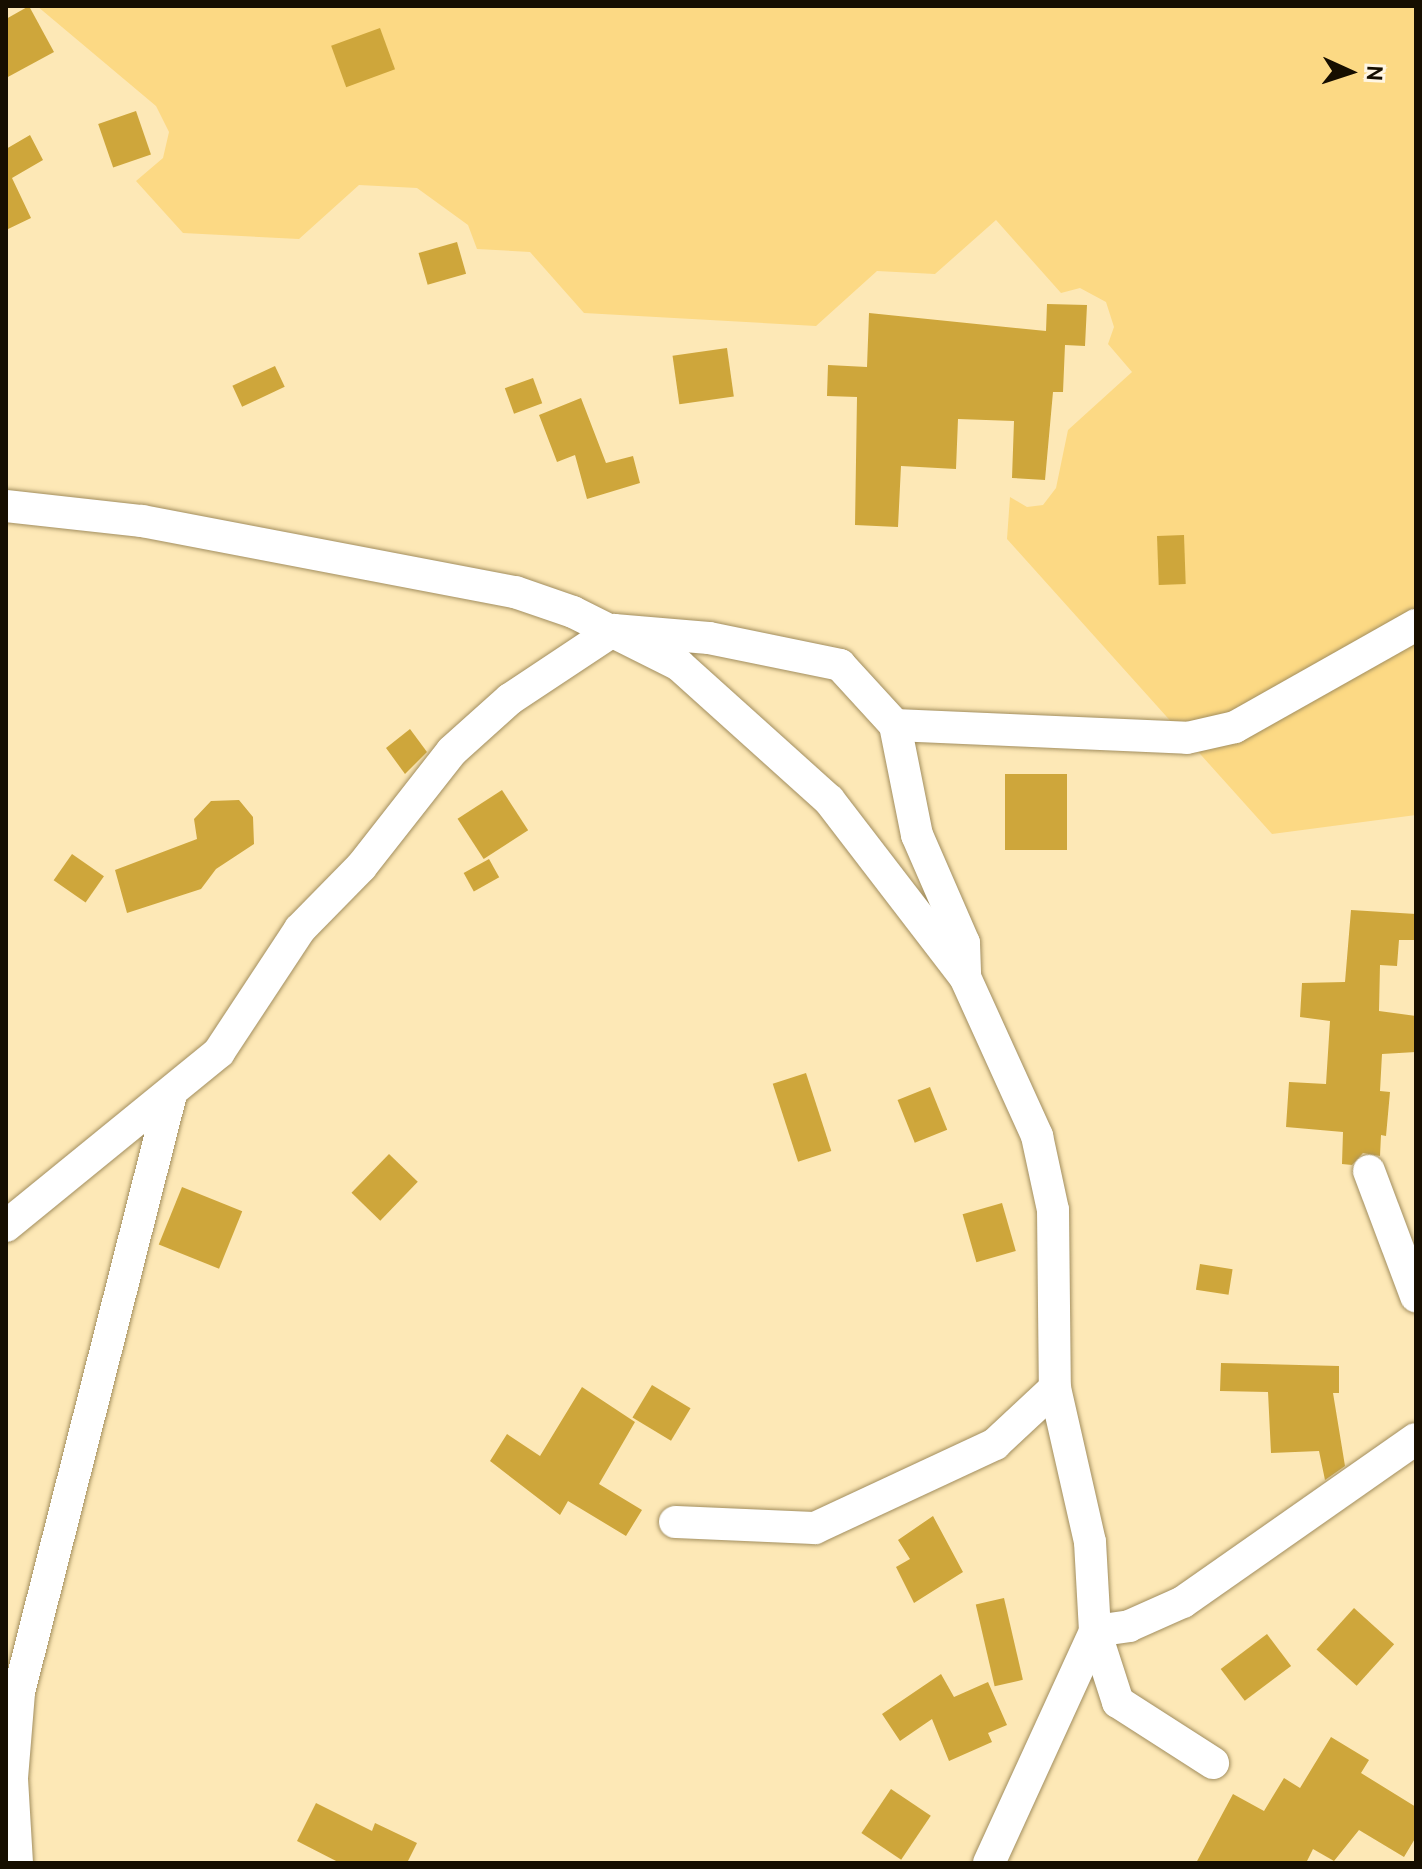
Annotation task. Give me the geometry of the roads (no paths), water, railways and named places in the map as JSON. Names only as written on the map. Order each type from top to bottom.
[{"type":"street","points":[[6,506],[142,521],[515,592],[614,630],[679,665],[808,778],[965,977],[1047,1169],[1055,1388],[1090,1542],[1095,1631],[1118,1702],[1213,1763]]},
{"type":"street","points":[[895,725],[1187,738],[1277,706],[1416,625]]},
{"type":"street","points":[[6,1226],[170,1098],[219,1052],[300,929],[361,867],[452,751],[510,699],[614,630],[709,638],[840,665],[895,725],[917,835],[964,943],[965,977]]},
{"type":"street","points":[[17,1863],[12,1778],[19,1692],[170,1098]]},
{"type":"street","points":[[1369,1171],[1416,1296]]},
{"type":"street","points":[[675,1522],[815,1528],[995,1444],[1055,1388]]},
{"type":"street","points":[[1095,1631],[1129,1626],[1183,1602],[1416,1439]]},
{"type":"street","points":[[989,1863],[1095,1631]]}]
